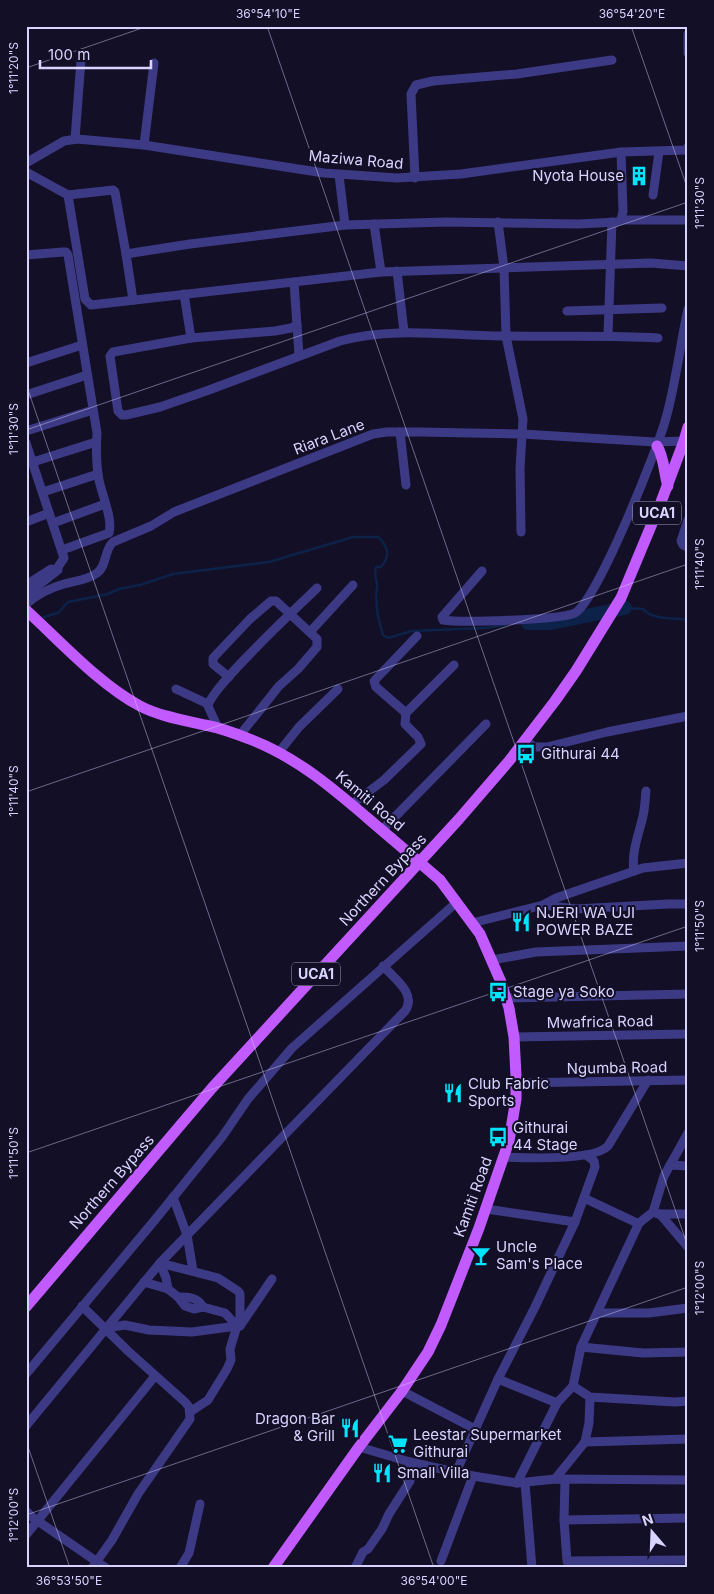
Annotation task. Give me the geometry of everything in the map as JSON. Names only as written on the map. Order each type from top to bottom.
[{"type":"main road","name":"Northern Bypass","points":[[26,1307],[212,1088],[459,819],[525,740],[565,686],[621,598],[668,486],[686,434]]},
{"type":"main road","points":[[658,444],[663,473],[668,486]]},
{"type":"main road","name":"Kamiti Road","points":[[26,610],[79,660],[121,694],[138,705],[152,711],[240,735],[279,752],[313,774],[440,880],[472,923],[492,960],[506,998],[514,1037],[516,1083],[513,1121],[504,1157],[486,1209],[437,1335],[402,1390],[359,1447],[274,1568]]},
{"type":"street","points":[[688,34],[688,53]]},
{"type":"street","points":[[75,139],[81,60]]},
{"type":"street","points":[[415,178],[411,94],[416,85],[433,81],[517,74],[612,60]]},
{"type":"street","points":[[144,145],[154,63]]},
{"type":"street","name":"Maziwa Road","points":[[26,163],[64,142],[75,139],[144,145],[339,175],[415,178],[461,174],[621,152],[687,150]]},
{"type":"street","points":[[608,336],[611,265],[617,221],[623,211],[621,152]]},
{"type":"street","points":[[653,195],[659,152]]},
{"type":"street","points":[[26,172],[68,196],[113,190],[115,192],[132,300]]},
{"type":"street","points":[[339,175],[346,225]]},
{"type":"street","points":[[68,196],[85,299],[91,305],[381,272],[651,263],[688,266]]},
{"type":"street","points":[[126,254],[190,244],[346,225],[498,222],[579,224],[617,221],[685,220]]},
{"type":"street","points":[[498,222],[504,268],[506,336],[521,412],[521,532]]},
{"type":"street","points":[[374,224],[381,272]]},
{"type":"street","points":[[26,255],[63,252],[66,252],[68,255],[93,410],[98,474],[110,524],[109,534],[62,550]]},
{"type":"street","points":[[397,271],[404,332]]},
{"type":"street","points":[[294,282],[299,355]]},
{"type":"street","points":[[184,294],[191,338]]},
{"type":"street","points":[[567,311],[662,308]]},
{"type":"street","points":[[482,571],[448,609],[442,617],[443,620],[476,621],[538,618],[576,612],[599,580],[658,444],[667,415],[688,309]]},
{"type":"street","points":[[297,325],[275,331],[191,338],[111,352],[118,411],[120,414],[126,415],[160,406],[352,337],[380,333],[658,338]]},
{"type":"street","points":[[26,363],[82,345]]},
{"type":"street","points":[[26,395],[87,375]]},
{"type":"street","points":[[26,431],[93,410]]},
{"type":"street","points":[[400,432],[406,485]]},
{"type":"street","name":"Riara Lane","points":[[26,604],[43,591],[84,579],[97,573],[101,570],[109,547],[113,542],[151,526],[184,507],[373,434],[400,432],[522,434],[658,444],[686,434]]},
{"type":"street","points":[[33,462],[96,442]]},
{"type":"street","points":[[26,595],[58,570],[58,566],[64,560],[33,462],[27,449]]},
{"type":"street","points":[[42,492],[98,474]]},
{"type":"street","points":[[53,523],[105,504]]},
{"type":"street","points":[[26,522],[49,513]]},
{"type":"street","points":[[688,520],[681,541],[683,545],[688,547]]},
{"type":"street","points":[[26,584],[54,566],[58,566]]},
{"type":"street","points":[[310,632],[353,585]]},
{"type":"street","points":[[218,728],[209,711],[208,704],[229,677],[318,588]]},
{"type":"street","points":[[229,677],[213,664],[212,660],[250,618],[265,604],[273,600],[317,640],[317,646],[279,686],[240,735]]},
{"type":"street","points":[[406,713],[376,688],[374,682],[417,636]]},
{"type":"street","points":[[351,805],[384,780],[421,744],[405,724],[406,713],[454,666]]},
{"type":"street","points":[[176,689],[208,704]]},
{"type":"street","points":[[279,752],[299,727],[338,689]]},
{"type":"street","points":[[525,740],[534,747],[547,747],[607,732],[688,716]]},
{"type":"street","points":[[382,830],[486,724]]},
{"type":"street","points":[[634,871],[634,850],[644,814],[646,791]]},
{"type":"street","points":[[472,923],[543,905],[556,898],[634,871],[656,865],[688,863]]},
{"type":"street","points":[[26,1374],[173,1198],[222,1137],[248,1098],[292,1048],[457,902]]},
{"type":"street","points":[[543,905],[576,909],[688,904]]},
{"type":"street","points":[[492,960],[536,952],[688,946]]},
{"type":"street","points":[[26,1426],[160,1263],[405,1011],[410,999],[407,992],[383,966]]},
{"type":"street","points":[[506,998],[688,994]]},
{"type":"street","name":"Mwafrica Road","points":[[514,1037],[688,1034]]},
{"type":"street","points":[[504,1157],[586,1156],[607,1148],[648,1080]]},
{"type":"street","name":"Ngumba Road","points":[[516,1083],[688,1080]]},
{"type":"street","points":[[657,1213],[662,1183],[688,1133]]},
{"type":"street","points":[[456,1472],[498,1379],[536,1307],[575,1222],[595,1167],[594,1161],[586,1156]]},
{"type":"street","points":[[670,1165],[688,1166]]},
{"type":"street","points":[[173,1198],[187,1234],[194,1271]]},
{"type":"street","points":[[584,1198],[639,1223]]},
{"type":"street","points":[[486,1209],[575,1222]]},
{"type":"street","points":[[657,1213],[688,1247]]},
{"type":"street","points":[[532,1568],[521,1483],[557,1403],[572,1386],[581,1347],[639,1223],[657,1213],[688,1214]]},
{"type":"street","points":[[160,1263],[218,1278],[238,1291],[241,1301],[239,1326]]},
{"type":"street","points":[[160,1263],[168,1289]]},
{"type":"street","points":[[190,1412],[208,1400],[227,1369],[230,1360],[230,1349],[239,1326],[272,1279]]},
{"type":"street","points":[[144,1282],[168,1289],[185,1306],[203,1307],[225,1313],[239,1326]]},
{"type":"street","points":[[82,1306],[185,1402],[190,1412],[190,1419],[138,1494],[95,1565]]},
{"type":"street","points":[[598,1313],[649,1313],[688,1308]]},
{"type":"street","points":[[106,1328],[125,1325],[150,1330],[192,1332],[239,1326]]},
{"type":"street","points":[[581,1347],[643,1353],[688,1352]]},
{"type":"street","points":[[26,1535],[156,1376]]},
{"type":"street","points":[[498,1379],[557,1403]]},
{"type":"street","points":[[572,1386],[590,1397],[675,1402],[688,1401]]},
{"type":"street","points":[[402,1390],[475,1429]]},
{"type":"street","points":[[555,1479],[585,1442],[589,1423],[590,1397]]},
{"type":"street","points":[[585,1442],[688,1439]]},
{"type":"street","points":[[359,1447],[410,1462],[473,1476],[521,1483],[555,1479],[688,1480]]},
{"type":"street","points":[[355,1568],[363,1552],[368,1549],[382,1529],[389,1514],[410,1481],[410,1462]]},
{"type":"street","points":[[440,1561],[473,1476]]},
{"type":"street","points":[[566,1480],[564,1520],[566,1558],[568,1562],[688,1560]]},
{"type":"street","points":[[180,1568],[189,1553],[200,1504]]},
{"type":"street","points":[[26,1511],[95,1565],[106,1568]]},
{"type":"street","points":[[564,1520],[688,1518]]},
{"type":"waterway","points":[[44,617],[58,613],[68,602],[108,594],[119,589],[140,585],[173,574],[269,562],[353,537],[379,537],[385,545],[387,552],[384,563],[381,567],[376,567],[375,574],[377,611],[383,635],[388,638],[412,631],[485,628],[505,625]]},
{"type":"waterway","points":[[625,608],[643,609],[658,617],[688,620]]},
{"type":"waterway","points":[[528,623],[551,623],[625,608]]},
{"type":"place","name":"Nyota House","points":[[639,176]]},
{"type":"place","name":"Githurai 44","points":[[526,754]]},
{"type":"place","name":"NJERI WA UJI POWER BAZE","points":[[521,922]]},
{"type":"place","name":"Stage ya Soko","points":[[498,992]]},
{"type":"place","name":"Club Fabric Sports","points":[[453,1093]]},
{"type":"place","name":"Githurai 44 Stage","points":[[498,1137]]},
{"type":"place","name":"Uncle Sam's Place","points":[[481,1256]]},
{"type":"place","name":"Dragon Bar & Grill","points":[[350,1428]]},
{"type":"place","name":"Leestar Supermarket Githurai","points":[[398,1444]]},
{"type":"place","name":"Small Villa","points":[[382,1473]]}]
